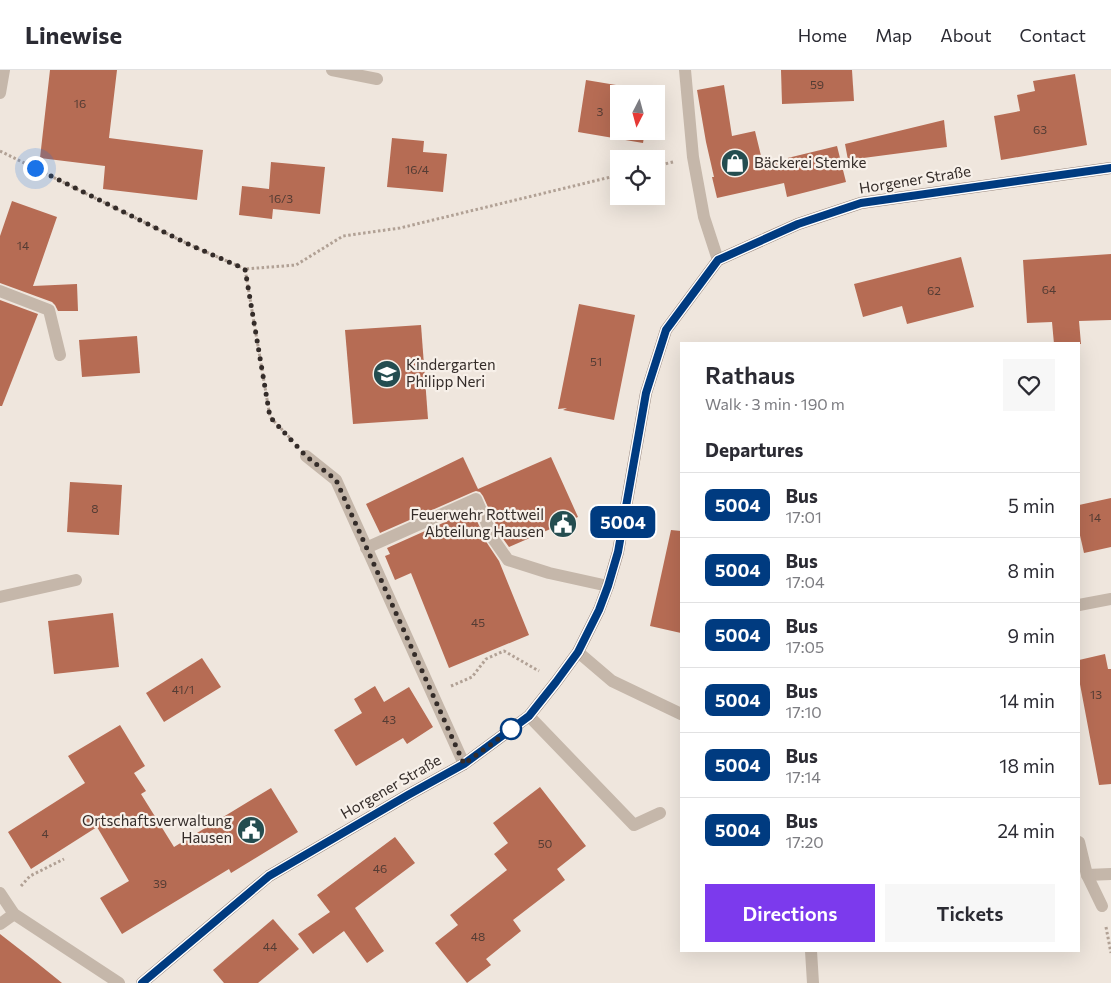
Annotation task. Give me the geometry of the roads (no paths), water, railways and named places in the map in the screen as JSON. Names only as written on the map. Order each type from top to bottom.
[{"type":"main road","name":"Horgener Straße","points":[[142,983],[269,876],[464,764],[529,716],[578,652],[599,610],[618,552],[646,393],[666,330],[718,260],[798,224],[861,203],[1111,168]]},
{"type":"street","points":[[0,93],[4,70]]},
{"type":"street","points":[[332,70],[377,79]]},
{"type":"street","points":[[685,70],[694,157],[704,217],[718,260]]},
{"type":"street","points":[[0,291],[49,310],[60,355]]},
{"type":"street","points":[[306,456],[336,480],[464,764]]},
{"type":"street","points":[[366,548],[476,499],[494,540],[508,560],[549,573],[608,586]]},
{"type":"street","points":[[0,597],[76,580]]},
{"type":"street","points":[[1080,605],[1111,598]]},
{"type":"street","points":[[578,652],[612,681],[680,714]]},
{"type":"street","points":[[529,716],[634,825],[660,813]]},
{"type":"street","points":[[1080,846],[1087,875],[1102,906]]},
{"type":"street","points":[[1087,875],[1111,874]]},
{"type":"street","points":[[3,897],[14,914],[118,983]]},
{"type":"street","points":[[0,924],[14,914]]},
{"type":"street","points":[[811,952],[813,983]]},
{"type":"place","name":"Bäckerei Stemke","points":[[735,163]]},
{"type":"place","name":"Kindergarten Philipp Neri","points":[[387,374]]},
{"type":"place","name":"Feuerwehr Rottweil Abteilung Hausen","points":[[563,524]]},
{"type":"place","name":"Ortschaftsverwaltung Hausen","points":[[251,830]]}]
